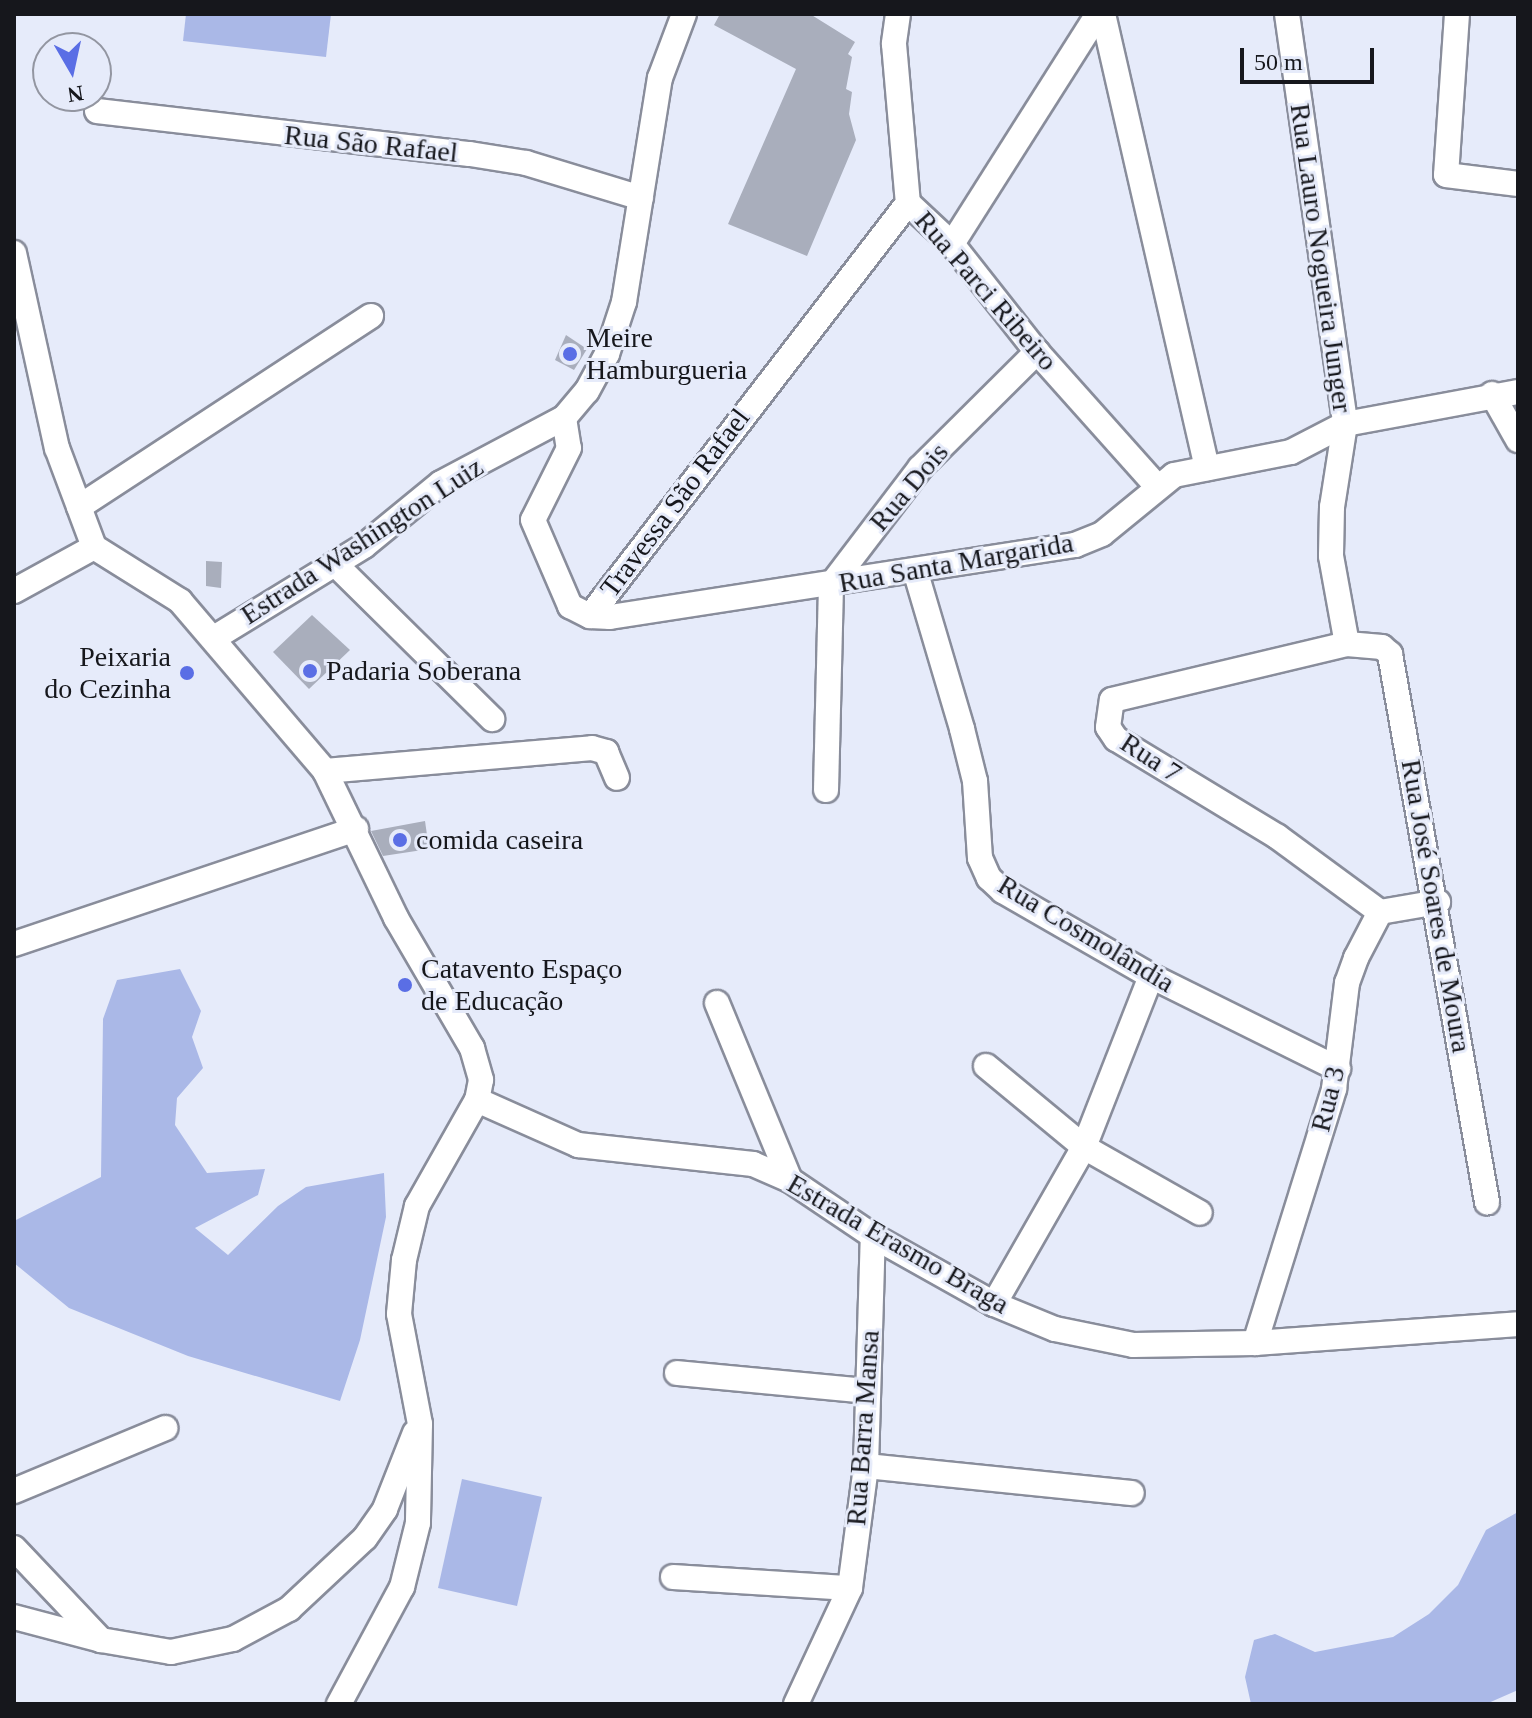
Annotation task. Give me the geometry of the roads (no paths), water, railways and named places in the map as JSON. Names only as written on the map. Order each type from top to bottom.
[{"type":"street","name":"Rua Parci Ribeiro","points":[[898,14],[894,44],[908,203],[952,244],[1037,352],[1157,486]]},
{"type":"street","points":[[952,244],[1100,14]]},
{"type":"street","points":[[1100,14],[1207,468]]},
{"type":"street","name":"Rua Lauro Nogueira Junger","points":[[1287,14],[1345,424],[1332,507],[1331,556],[1347,644]]},
{"type":"street","points":[[1457,14],[1449,178],[1518,184]]},
{"type":"street","name":"Estrada Washington Luiz","points":[[214,638],[335,564],[441,483],[564,418],[587,391],[607,354],[624,302],[660,78],[682,16]]},
{"type":"street","name":"Rua São Rafael","points":[[106,112],[470,154],[526,163],[641,198]]},
{"type":"street","name":"Travessa São Rafael","points":[[590,616],[908,203]]},
{"type":"street","points":[[14,253],[57,448],[94,547],[158,583],[214,638],[325,771],[356,829],[396,918],[472,1048],[481,1080],[477,1100],[417,1206],[404,1260],[399,1314],[420,1424],[418,1523],[402,1587],[339,1704]]},
{"type":"street","points":[[79,507],[371,316]]},
{"type":"street","name":"Rua Dois","points":[[831,585],[920,468],[1037,352]]},
{"type":"street","name":"Rua Santa Margarida","points":[[590,616],[831,585],[1075,545],[1102,534],[1174,475],[1291,452],[1345,424],[1492,394],[1518,392]]},
{"type":"street","points":[[1492,394],[1518,440]]},
{"type":"street","points":[[564,418],[569,448],[533,520],[570,606],[590,616]]},
{"type":"street","points":[[14,591],[49,569],[94,547]]},
{"type":"street","points":[[335,564],[492,719]]},
{"type":"street","points":[[14,567],[49,569]]},
{"type":"street","name":"Rua Cosmolândia","points":[[915,570],[969,755],[980,858],[989,878],[1003,891],[1151,976],[1338,1069]]},
{"type":"street","points":[[826,790],[831,585]]},
{"type":"street","name":"Rua José Soares de Moura","points":[[1347,644],[1382,647],[1394,667],[1438,902],[1487,1202]]},
{"type":"street","name":"Rua 7","points":[[1347,644],[1112,700],[1108,727],[1116,739],[1278,837],[1380,912]]},
{"type":"street","points":[[325,771],[592,748],[606,752],[617,778]]},
{"type":"street","points":[[14,944],[356,829]]},
{"type":"street","points":[[1380,912],[1438,902]]},
{"type":"street","name":"Rua 3","points":[[1255,1343],[1338,1069],[1347,983],[1380,912]]},
{"type":"street","points":[[994,1304],[1084,1147],[1151,976]]},
{"type":"street","points":[[717,1003],[790,1180]]},
{"type":"street","points":[[986,1066],[1084,1147],[1200,1213]]},
{"type":"street","name":"Estrada Erasmo Braga","points":[[477,1100],[578,1145],[718,1157],[753,1164],[790,1180],[873,1236],[994,1304],[1055,1329],[1133,1345],[1255,1343],[1518,1324]]},
{"type":"street","name":"Rua Barra Mansa","points":[[796,1704],[850,1588],[866,1466],[873,1236]]},
{"type":"street","points":[[677,1373],[867,1391]]},
{"type":"street","points":[[14,1617],[101,1640],[171,1652],[233,1639],[289,1609],[365,1538],[385,1509],[420,1424]]},
{"type":"street","points":[[14,1491],[165,1428]]},
{"type":"street","points":[[866,1466],[1132,1493]]},
{"type":"street","points":[[14,1548],[101,1640]]},
{"type":"street","points":[[673,1577],[850,1588]]},
{"type":"place","name":"Meire Hamburgueria","points":[[570,354]]},
{"type":"place","name":"Padaria Soberana","points":[[310,671]]},
{"type":"place","name":"Peixaria do Cezinha","points":[[187,673]]},
{"type":"place","name":"comida caseira","points":[[400,840]]},
{"type":"place","name":"Catavento Espaço de Educação","points":[[405,985]]}]
